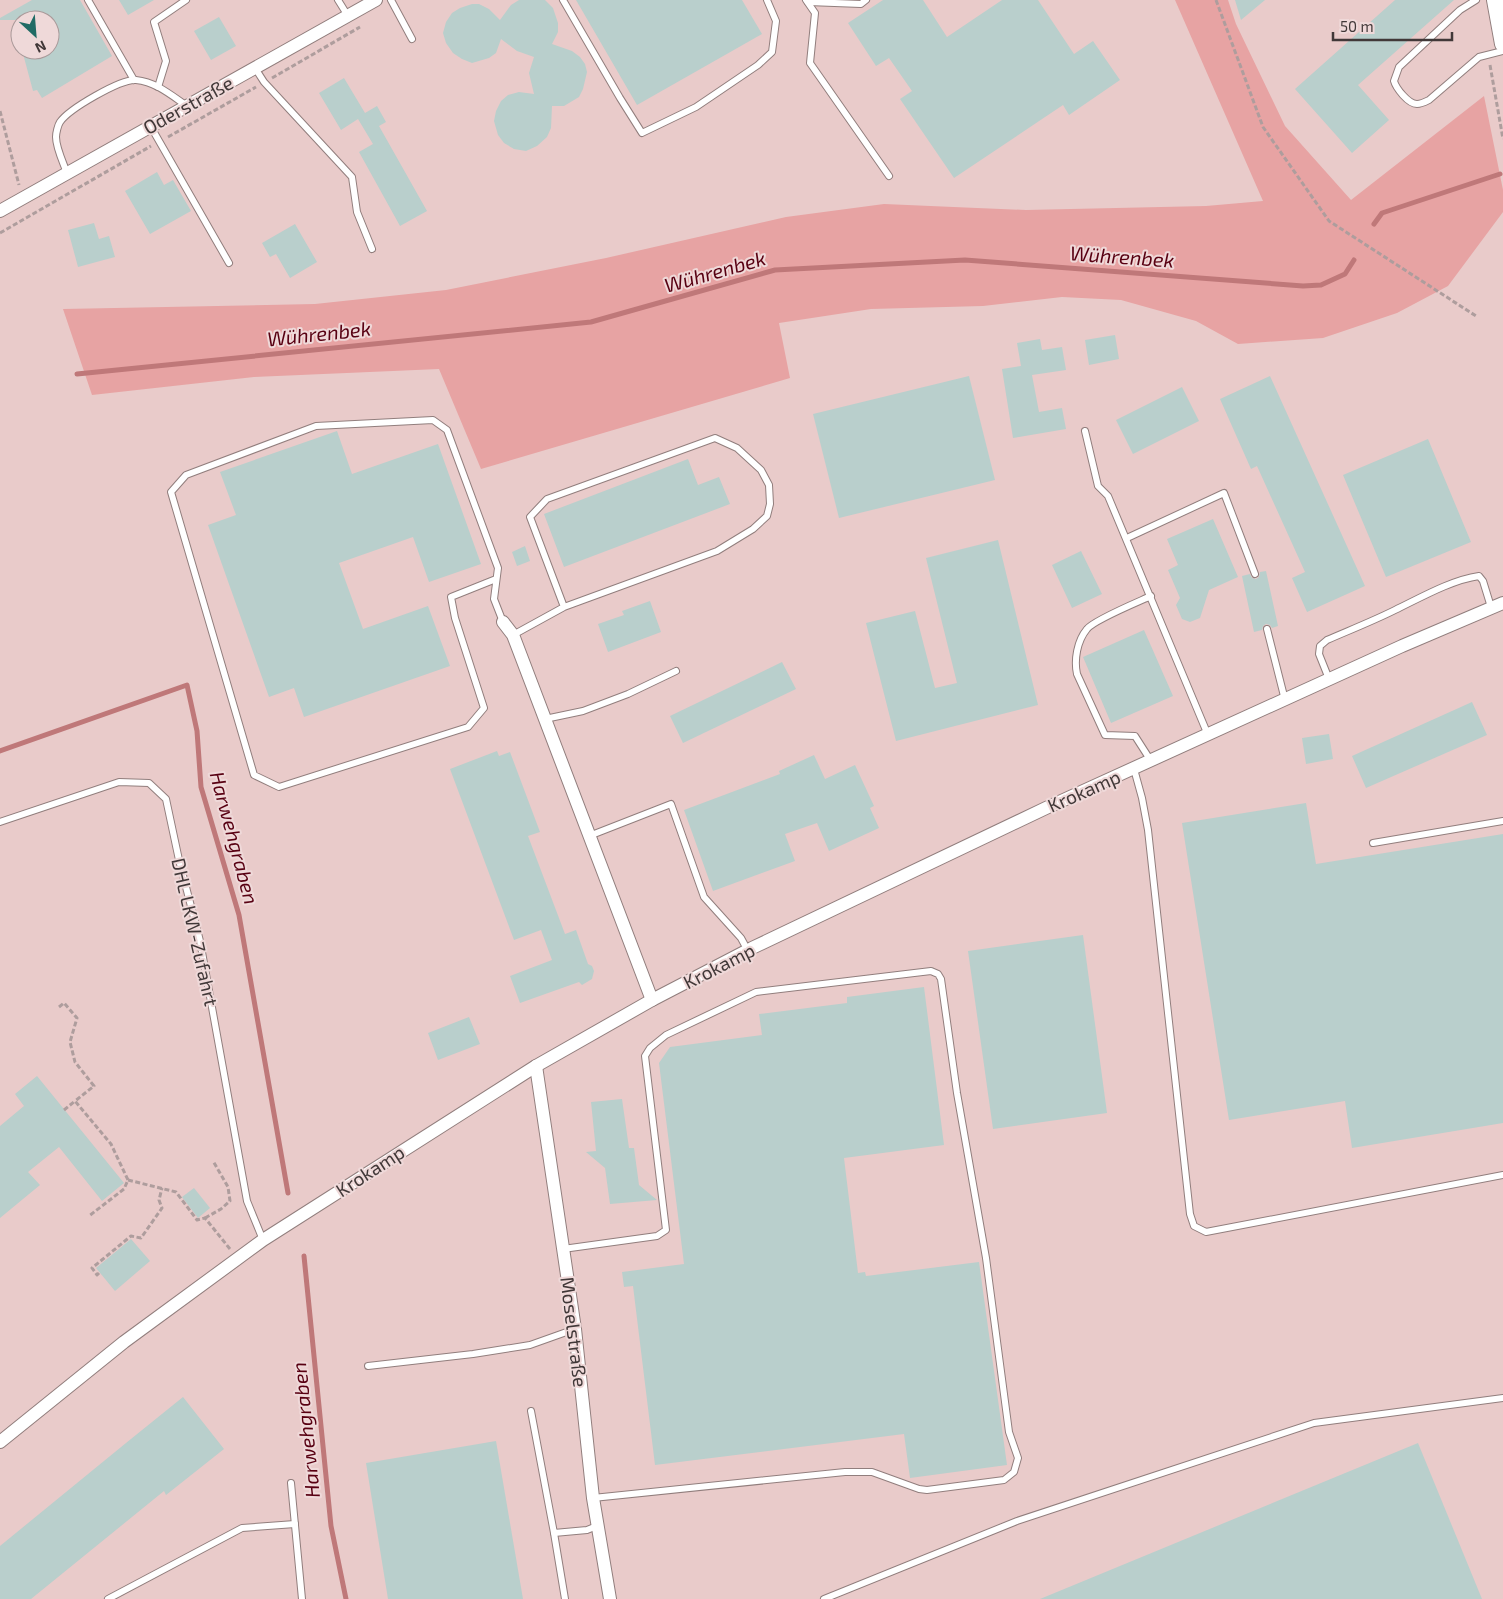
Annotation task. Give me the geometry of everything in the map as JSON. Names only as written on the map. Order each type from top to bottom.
[{"type":"street","name":"Oderstraße","points":[[0,211],[376,0]]},
{"type":"street","points":[[1495,0],[1503,44]]},
{"type":"street","name":"Krokamp","points":[[0,1442],[124,1342],[263,1240],[536,1066],[652,1000],[748,951],[1029,817],[1497,605]]},
{"type":"street","points":[[503,622],[513,635],[652,1000]]},
{"type":"street","name":"Moselstraße","points":[[536,1066],[574,1329],[593,1498],[610,1599]]},
{"type":"lane","points":[[88,0],[134,80]]},
{"type":"lane","points":[[158,87],[166,61],[154,22],[186,0]]},
{"type":"lane","points":[[338,0],[348,16]]},
{"type":"lane","points":[[391,0],[412,39]]},
{"type":"lane","points":[[564,0],[620,98],[642,132],[696,107],[758,65],[772,52],[776,21],[767,0]]},
{"type":"lane","points":[[807,1],[861,4],[866,0]]},
{"type":"lane","points":[[1476,0],[1460,10],[1399,67],[1394,81],[1395,86],[1411,103],[1423,103],[1479,57],[1488,53],[1503,51]]},
{"type":"lane","points":[[807,1],[815,13],[810,63],[889,176]]},
{"type":"lane","points":[[255,68],[264,82],[352,177],[357,212],[372,249]]},
{"type":"lane","points":[[67,173],[55,136],[60,122],[71,111],[118,83],[134,80],[144,81],[158,87],[187,106]]},
{"type":"lane","points":[[151,126],[229,263]]},
{"type":"lane","points":[[496,580],[451,598],[455,618],[484,708],[468,727],[279,787],[254,775],[171,492],[186,475],[316,426],[433,420],[447,430],[498,568],[494,599],[503,622]]},
{"type":"lane","points":[[1085,431],[1098,486],[1108,496],[1127,538],[1208,735]]},
{"type":"lane","points":[[513,635],[564,607],[717,550],[752,529],[767,516],[770,504],[770,485],[761,470],[737,448],[715,438],[547,499],[530,518],[564,607]]},
{"type":"lane","points":[[1127,538],[1224,493],[1255,574]]},
{"type":"lane","points":[[1329,680],[1319,654],[1320,646],[1327,640],[1436,591],[1479,576],[1497,605]]},
{"type":"lane","points":[[1151,596],[1088,628],[1076,653],[1075,664],[1077,674],[1105,735],[1135,736],[1151,761]]},
{"type":"lane","points":[[1267,629],[1284,700]]},
{"type":"lane","points":[[545,719],[583,711],[628,694],[676,671]]},
{"type":"lane","points":[[1134,769],[1148,830],[1190,1214],[1194,1226],[1206,1232],[1503,1175]]},
{"type":"lane","name":"DHL LKW-Zufahrt","points":[[0,822],[119,782],[149,783],[166,799],[179,860],[200,941],[247,1201],[263,1240]]},
{"type":"lane","points":[[589,836],[671,804],[704,897],[741,938],[748,951]]},
{"type":"lane","points":[[1373,843],[1503,821]]},
{"type":"lane","points":[[563,1248],[657,1236],[666,1230],[645,1056],[650,1048],[666,1035],[756,992],[931,972],[938,974],[941,979],[957,1093],[986,1258],[1009,1432],[1018,1458],[1014,1472],[1004,1480],[939,1489],[919,1488],[872,1472],[845,1472],[593,1498]]},
{"type":"lane","points":[[368,1366],[473,1354],[530,1345],[574,1329]]},
{"type":"lane","points":[[824,1599],[1017,1521],[1314,1423],[1503,1398]]},
{"type":"lane","points":[[530,1411],[565,1599]]},
{"type":"lane","points":[[290,1483],[302,1599]]},
{"type":"lane","points":[[108,1599],[242,1528],[294,1524]]},
{"type":"lane","points":[[554,1533],[587,1530],[597,1526]]},
{"type":"path","points":[[1216,0],[1263,127],[1329,221],[1476,316]]},
{"type":"path","points":[[0,233],[362,26]]},
{"type":"path","points":[[1488,53],[1503,139]]},
{"type":"path","points":[[0,111],[20,184],[18,201],[24,219]]},
{"type":"path","points":[[59,1007],[64,1003],[77,1018],[70,1042],[75,1062],[94,1086],[64,1110]]},
{"type":"path","points":[[75,1101],[111,1144],[128,1180],[124,1189],[89,1216]]},
{"type":"path","points":[[128,1180],[176,1192],[198,1220],[205,1218],[230,1202],[228,1188],[213,1161]]},
{"type":"path","points":[[100,1273],[98,1274],[92,1268],[130,1236],[141,1238],[162,1208],[159,1200],[162,1188]]},
{"type":"path","points":[[205,1218],[237,1258]]},
{"type":"shaded area","points":[[0,0],[1503,0],[1503,1599],[0,1599]]},
{"type":"shaded area","points":[[1175,0],[1228,0],[1236,24],[1285,126],[1351,200],[1484,96],[1503,190],[1503,212],[1448,286],[1397,313],[1323,338],[1238,344],[1196,321],[1121,300],[1062,297],[983,306],[871,309],[779,323],[790,378],[481,469],[439,369],[254,377],[92,395],[63,309],[315,304],[446,290],[606,258],[786,217],[884,204],[1026,210],[1206,206],[1263,201]]},
{"type":"building","points":[[32,0],[80,0],[112,56],[42,98],[37,90],[33,91],[25,60],[60,60],[60,10],[14,10]]},
{"type":"building","points":[[119,0],[154,0],[128,15]]},
{"type":"building","points":[[519,0],[545,0],[553,8],[558,23],[558,32],[552,44],[572,51],[580,57],[585,64],[587,72],[579,97],[564,106],[552,106],[551,128],[547,137],[537,146],[526,151],[514,149],[504,143],[498,135],[494,121],[501,101],[508,95],[519,92],[534,94],[529,73],[534,57],[517,51],[501,39],[496,53],[489,58],[472,63],[453,53],[446,43],[443,33],[446,22],[452,13],[460,8],[479,4],[489,9],[500,20],[511,5]]},
{"type":"building","points":[[576,0],[742,0],[762,34],[637,105]]},
{"type":"building","points":[[883,0],[923,0],[947,37],[1002,0],[1038,0],[1074,54],[1093,41],[1120,80],[1069,115],[1063,105],[954,178],[900,99],[912,91],[889,58],[876,66],[848,23]]},
{"type":"building","points":[[1235,0],[1265,0],[1241,20]]},
{"type":"building","points":[[1395,0],[1454,0],[1358,85],[1389,120],[1352,153],[1295,89]]},
{"type":"building","points":[[10,12],[10,20],[0,20],[0,18]]},
{"type":"building","points":[[219,17],[236,46],[211,60],[194,31]]},
{"type":"building","points":[[344,78],[365,113],[377,106],[386,122],[379,126],[427,211],[400,226],[359,152],[373,144],[358,119],[341,130],[319,93]]},
{"type":"building","points":[[157,172],[164,185],[173,180],[191,211],[150,234],[125,191]]},
{"type":"building","points":[[94,223],[99,239],[109,236],[115,257],[78,267],[68,230]]},
{"type":"building","points":[[295,224],[317,262],[290,278],[276,254],[270,257],[262,243]]},
{"type":"building","points":[[1115,335],[1119,359],[1089,365],[1085,340]]},
{"type":"building","points":[[1040,339],[1042,350],[1062,347],[1066,370],[1032,375],[1039,412],[1062,408],[1066,429],[1013,438],[1002,369],[1021,366],[1017,343]]},
{"type":"building","points":[[969,376],[995,480],[839,518],[813,414]]},
{"type":"building","points":[[1270,376],[1365,586],[1307,612],[1292,578],[1305,572],[1257,466],[1251,469],[1220,399]]},
{"type":"building","points":[[1182,387],[1199,421],[1133,454],[1116,420]]},
{"type":"building","points":[[337,431],[352,474],[438,444],[481,564],[429,582],[413,537],[339,563],[363,629],[428,606],[450,666],[304,717],[294,688],[269,697],[208,525],[236,515],[220,472]]},
{"type":"building","points":[[1428,439],[1471,542],[1386,577],[1343,475]]},
{"type":"building","points":[[688,459],[698,485],[719,477],[730,504],[564,567],[544,514]]},
{"type":"building","points":[[1213,519],[1238,577],[1209,590],[1200,618],[1190,622],[1182,619],[1176,605],[1180,598],[1168,570],[1178,565],[1167,539]]},
{"type":"building","points":[[998,540],[1038,705],[896,741],[866,623],[915,611],[935,688],[957,683],[926,558]]},
{"type":"building","points":[[525,546],[530,561],[517,566],[512,552]]},
{"type":"building","points":[[1081,551],[1102,594],[1072,608],[1052,565]]},
{"type":"building","points":[[1266,571],[1278,626],[1272,628],[1266,624],[1262,630],[1254,632],[1242,576],[1250,574],[1252,578],[1256,579],[1259,577],[1260,572]]},
{"type":"building","points":[[650,601],[661,632],[608,652],[598,624],[624,615],[622,611]]},
{"type":"building","points":[[1144,630],[1173,696],[1111,723],[1083,657]]},
{"type":"building","points":[[782,662],[796,689],[683,743],[670,716]]},
{"type":"building","points":[[1472,702],[1487,735],[1366,788],[1352,756]]},
{"type":"building","points":[[1329,734],[1333,759],[1306,764],[1302,738]]},
{"type":"building","points":[[497,751],[499,756],[510,752],[540,832],[528,836],[565,934],[576,930],[588,964],[592,966],[594,971],[592,979],[582,985],[579,982],[520,1003],[510,976],[552,960],[541,930],[514,940],[450,769]]},
{"type":"building","points":[[814,755],[825,779],[855,765],[874,806],[870,808],[879,828],[829,851],[817,823],[785,834],[795,861],[713,891],[684,810],[780,774],[779,771]]},
{"type":"building","points":[[1306,803],[1316,864],[1503,834],[1503,1123],[1352,1148],[1345,1101],[1229,1120],[1182,823]]},
{"type":"building","points":[[1083,935],[1107,1113],[993,1129],[968,951]]},
{"type":"building","points":[[924,987],[944,1145],[844,1158],[858,1273],[865,1272],[866,1276],[979,1262],[1007,1465],[910,1478],[904,1434],[655,1465],[633,1286],[624,1287],[622,1272],[684,1264],[659,1063],[670,1047],[762,1035],[759,1014],[847,1003],[847,997]]},
{"type":"building","points":[[469,1017],[480,1044],[438,1060],[428,1033]]},
{"type":"building","points":[[37,1076],[124,1183],[102,1201],[59,1147],[28,1172],[40,1185],[0,1218],[0,1126],[24,1106],[15,1094]]},
{"type":"building","points":[[622,1099],[629,1148],[634,1148],[639,1185],[657,1200],[610,1204],[605,1168],[586,1152],[596,1151],[591,1102]]},
{"type":"building","points":[[194,1188],[210,1208],[198,1218],[182,1197]]},
{"type":"building","points":[[131,1239],[150,1261],[115,1291],[96,1268]]},
{"type":"building","points":[[183,1397],[224,1449],[166,1495],[164,1491],[31,1599],[0,1599],[0,1546]]},
{"type":"building","points":[[496,1441],[523,1599],[388,1599],[366,1463]]},
{"type":"building","points":[[1418,1443],[1482,1599],[1040,1599]]},
{"type":"waterway","name":"Wührenbek","points":[[1374,224],[1382,213],[1500,174]]},
{"type":"waterway","name":"Wührenbek","points":[[77,374],[591,322],[775,270],[965,260],[1303,286],[1321,285],[1345,274],[1354,260]]},
{"type":"waterway","name":"Harwehgraben","points":[[0,751],[187,685],[197,731],[201,787],[239,915],[288,1193]]},
{"type":"waterway","name":"Harwehgraben","points":[[304,1256],[331,1526],[346,1599]]}]
